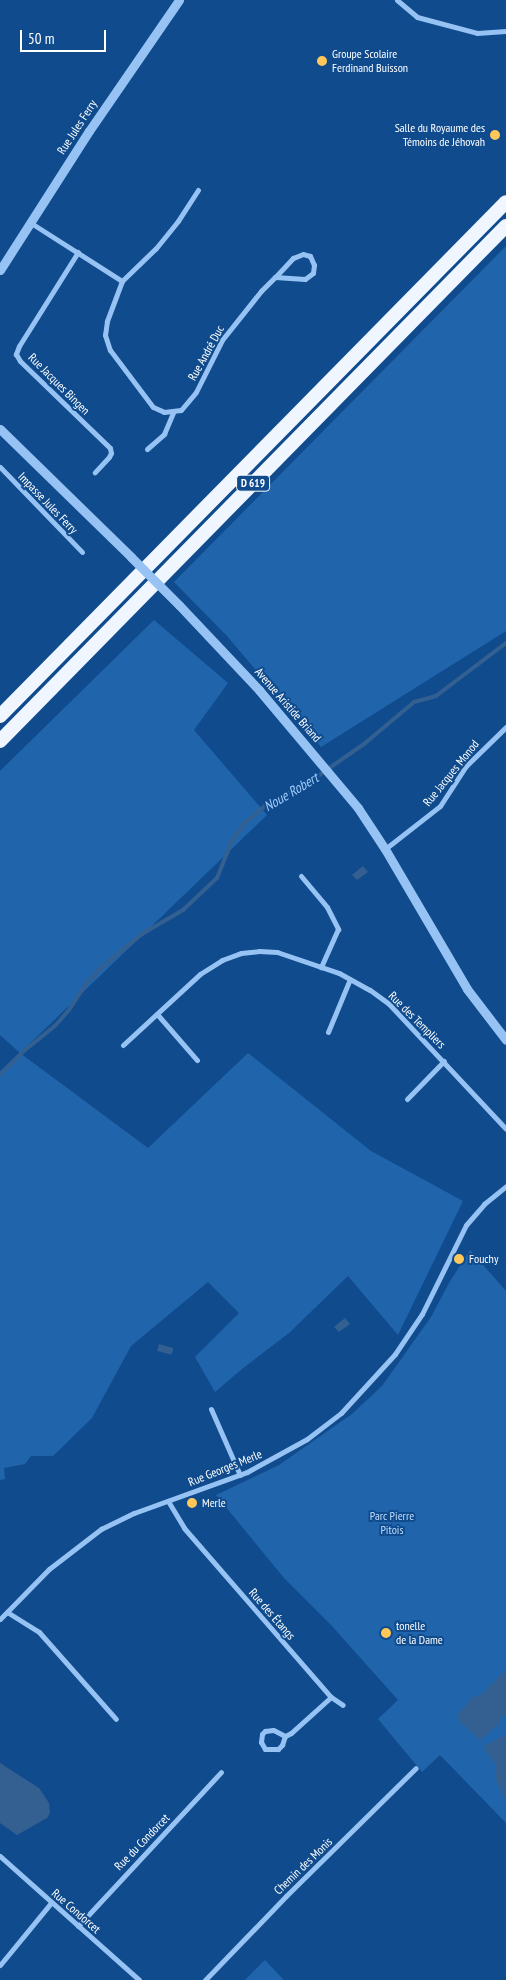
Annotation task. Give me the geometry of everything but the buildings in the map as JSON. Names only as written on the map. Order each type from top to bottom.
[{"type":"highway","name":"D 619","points":[[0,716],[506,202]]},
{"type":"highway","name":"D 619","points":[[0,741],[506,226]]},
{"type":"street","name":"Rue Jules Ferry","points":[[0,270],[89,131],[179,0]]},
{"type":"street","points":[[397,0],[418,17],[477,33],[506,31]]},
{"type":"street","points":[[173,413],[153,408],[110,350],[105,335],[107,322],[122,281],[155,249],[178,221],[198,190]]},
{"type":"street","points":[[31,223],[122,281]]},
{"type":"street","name":"Rue Jacques Bingen","points":[[78,252],[19,346],[16,354],[20,361],[110,448],[109,458],[95,472]]},
{"type":"street","name":"Rue André Duc","points":[[147,449],[164,434],[173,413],[181,410],[196,392],[222,340],[242,313],[275,277],[293,258],[302,254],[310,256],[314,265],[313,274],[304,279],[275,277]]},
{"type":"street","name":"Avenue Aristide Briand","points":[[0,428],[223,650],[322,763],[358,808],[385,849],[454,968],[491,1023],[506,1040]]},
{"type":"street","name":"Impasse Jules Ferry","points":[[0,467],[82,552]]},
{"type":"street","name":"Rue Jacques Monod","points":[[385,849],[440,806],[466,766],[506,727]]},
{"type":"street","points":[[301,876],[327,907],[338,929],[322,967]]},
{"type":"street","name":"Rue des Templiers","points":[[123,1045],[200,974],[222,960],[241,953],[277,952],[322,967],[350,979],[370,990],[389,1004],[506,1129]]},
{"type":"street","points":[[328,1032],[350,979]]},
{"type":"street","points":[[157,1014],[197,1060]]},
{"type":"street","name":"Rue des Templiers","points":[[407,1099],[444,1061]]},
{"type":"street","name":"Rue Georges Merle","points":[[6,1612],[49,1569],[101,1529],[134,1513],[240,1475],[276,1458],[307,1439],[341,1413],[369,1385],[395,1354],[422,1314],[466,1225],[484,1204],[506,1186]]},
{"type":"street","points":[[211,1409],[240,1475]]},
{"type":"street","name":"Rue des Étangs","points":[[168,1500],[184,1528],[331,1696],[344,1705]]},
{"type":"street","points":[[0,1619],[6,1612],[39,1632],[116,1719]]},
{"type":"street","points":[[288,1735],[273,1730],[265,1731],[262,1734],[261,1742],[265,1749],[278,1749],[288,1735],[331,1696]]},
{"type":"street","name":"Chemin des Monis","points":[[206,1980],[286,1896],[416,1768]]},
{"type":"street","name":"Rue du Condorcet","points":[[78,1926],[221,1772]]},
{"type":"street","name":"Rue Condorcet","points":[[0,1856],[139,1980]]},
{"type":"street","points":[[0,1965],[51,1903]]},
{"type":"green space","points":[[506,246],[506,631],[321,747],[227,636],[174,582]]},
{"type":"green space","points":[[154,620],[228,683],[194,730],[267,815],[20,1053],[0,1035],[0,771]]},
{"type":"green space","points":[[20,1053],[148,1148],[248,1053],[371,1151],[463,1201],[398,1335],[348,1276],[289,1333],[215,1392],[195,1357],[239,1313],[208,1282],[131,1346],[92,1418],[53,1456],[31,1456],[25,1464],[4,1468],[5,1479],[0,1480],[0,1075]]},
{"type":"green space","name":"Parc Pierre Pitois","points":[[470,1250],[506,1291],[506,1823],[440,1755],[422,1772],[378,1719],[398,1700],[332,1626],[284,1578],[216,1495],[279,1465],[352,1414],[382,1386],[431,1317],[449,1283]]},
{"type":"green space","points":[[265,1960],[284,1980],[245,1980]]},
{"type":"shaded area","points":[[363,866],[368,872],[357,880],[352,875]]},
{"type":"shaded area","points":[[345,1318],[350,1324],[339,1332],[334,1327]]},
{"type":"shaded area","points":[[159,1344],[173,1348],[171,1355],[157,1351]]},
{"type":"shaded area","points":[[506,1669],[506,1714],[499,1719],[499,1724],[480,1740],[459,1721],[458,1714],[473,1697],[482,1694]]},
{"type":"shaded area","points":[[506,1734],[506,1801],[495,1779],[495,1763],[484,1749],[486,1745]]},
{"type":"shaded area","points":[[0,1763],[39,1788],[49,1803],[50,1813],[47,1818],[17,1835],[0,1823]]},
{"type":"waterway","name":"Noue Robert","points":[[0,1074],[25,1050],[55,1026],[69,1010],[85,985],[101,968],[142,934],[183,910],[217,878],[232,841],[243,825],[265,806],[315,778],[364,744],[414,702],[436,696],[506,643]]},
{"type":"place","name":"Groupe Scolaire Ferdinand Buisson","points":[[322,61]]},
{"type":"place","name":"Salle du Royaume des Témoins de Jéhovah","points":[[495,135]]},
{"type":"place","name":"Fouchy","points":[[459,1259]]},
{"type":"place","name":"Merle","points":[[192,1503]]},
{"type":"place","name":"tonelle de la Dame","points":[[386,1633]]}]
